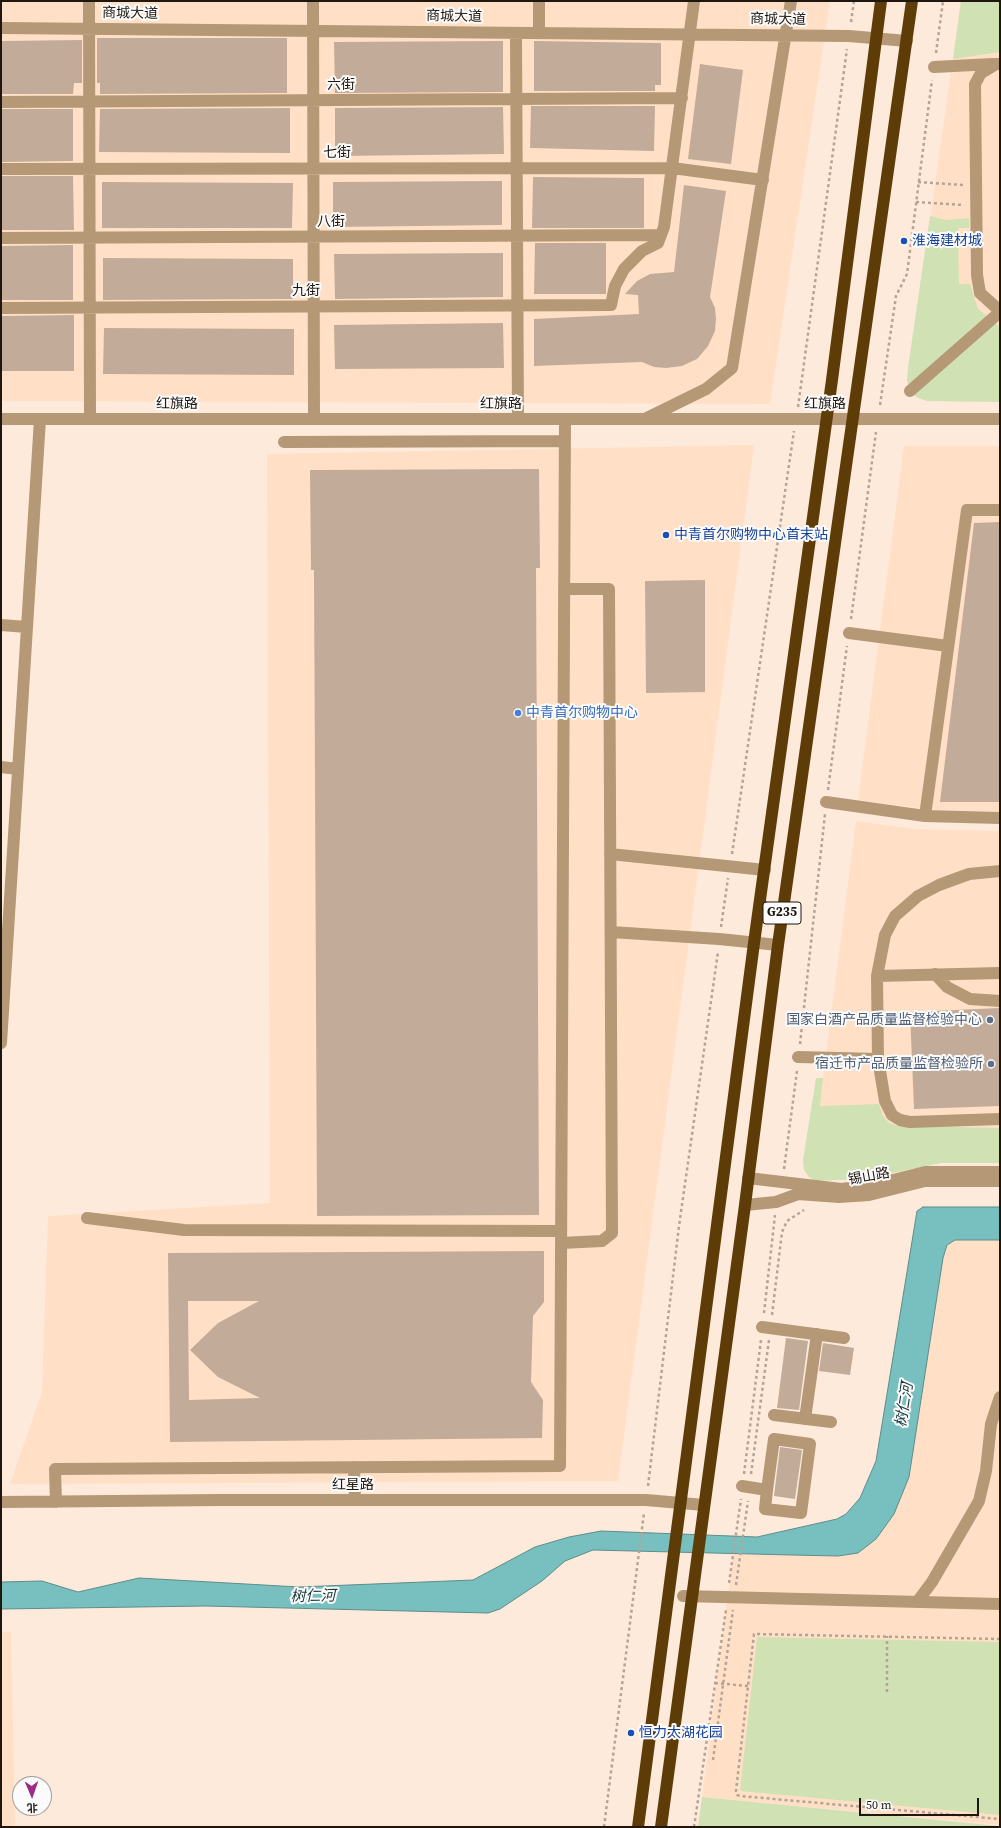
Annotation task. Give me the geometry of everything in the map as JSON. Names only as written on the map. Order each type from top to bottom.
[{"type":"highway","name":"G235","points":[[638,1827],[754,943],[827,420],[877,37],[880,1]]},
{"type":"highway","name":"G235","points":[[661,1827],[688,1596],[704,1505],[745,1205],[778,945],[854,420],[912,1]]},
{"type":"street","points":[[88,1],[90,419]]},
{"type":"street","points":[[313,1],[314,419]]},
{"type":"street","points":[[539,1],[539,33]]},
{"type":"street","points":[[661,235],[664,227],[691,34],[694,1]]},
{"type":"street","points":[[644,419],[706,389],[732,368],[791,1]]},
{"type":"street","name":"商城大道","points":[[1,28],[786,35],[877,37],[907,41]]},
{"type":"street","points":[[516,33],[518,419]]},
{"type":"street","points":[[934,67],[998,64]]},
{"type":"street","points":[[910,391],[1000,311],[980,293],[976,275],[975,84],[981,73],[998,64]]},
{"type":"street","name":"六街","points":[[1,102],[682,98]]},
{"type":"street","name":"七街","points":[[1,169],[672,168],[762,180]]},
{"type":"street","name":"八街","points":[[1,238],[661,235]]},
{"type":"street","name":"九街","points":[[1,308],[611,305],[615,286],[624,269],[642,251],[658,243],[661,235]]},
{"type":"street","name":"红旗路","points":[[1,419],[1000,419]]},
{"type":"street","points":[[1,1043],[6,868],[18,769],[40,419]]},
{"type":"street","points":[[56,1502],[56,1470],[560,1466],[565,419]]},
{"type":"street","points":[[284,442],[564,441]]},
{"type":"street","points":[[925,816],[966,510],[1000,510]]},
{"type":"street","points":[[87,1218],[184,1230],[561,1237],[602,1241],[612,1233],[609,589],[564,589]]},
{"type":"street","points":[[1,625],[27,627]]},
{"type":"street","points":[[849,633],[948,646]]},
{"type":"street","points":[[1,767],[18,769]]},
{"type":"street","points":[[826,802],[925,816],[1000,818]]},
{"type":"street","points":[[610,854],[765,870]]},
{"type":"street","points":[[1000,871],[969,874],[938,885],[918,896],[895,916],[888,927],[881,951],[877,976],[878,1059],[885,1101],[892,1115],[900,1120],[910,1122],[1000,1119]]},
{"type":"street","points":[[611,932],[720,939],[778,945]]},
{"type":"street","points":[[877,976],[1000,973]]},
{"type":"street","points":[[935,974],[946,987],[970,999],[1000,1000]]},
{"type":"street","points":[[798,1057],[878,1059]]},
{"type":"street","name":"锡山路","points":[[748,1178],[841,1189],[873,1185],[925,1172],[1000,1172]]},
{"type":"street","name":"锡山路","points":[[745,1205],[776,1202],[798,1194],[839,1197],[869,1195],[925,1181],[1000,1181]]},
{"type":"street","points":[[762,1327],[844,1338]]},
{"type":"street","points":[[805,1418],[817,1334]]},
{"type":"street","points":[[917,1602],[932,1582],[979,1501],[986,1471],[991,1424],[1000,1398]]},
{"type":"street","points":[[774,1415],[831,1422]]},
{"type":"street","points":[[774,1439],[810,1444],[801,1513],[765,1509],[767,1490],[774,1439]]},
{"type":"street","points":[[354,1467],[355,1500]]},
{"type":"street","points":[[742,1486],[767,1490]]},
{"type":"street","name":"红星路","points":[[1,1502],[646,1500],[704,1505]]},
{"type":"street","points":[[688,1596],[1000,1604]]},
{"type":"path","points":[[604,1827],[679,1226],[796,419],[854,1]]},
{"type":"path","points":[[782,1183],[798,1057],[826,802],[896,296],[907,274],[942,1]]},
{"type":"path","points":[[918,182],[976,186]]},
{"type":"path","points":[[916,202],[976,206]]},
{"type":"path","points":[[694,1827],[728,1597],[776,1202]]},
{"type":"path","points":[[1000,1639],[754,1634],[737,1795],[1000,1819]]},
{"type":"path","points":[[887,1636],[887,1692]]},
{"type":"path","points":[[715,1683],[748,1686]]},
{"type":"shaded area","points":[[1,1],[830,1],[770,404],[1,401]]},
{"type":"shaded area","points":[[961,1],[1000,1],[1000,402],[927,401],[916,397],[907,381]]},
{"type":"shaded area","points":[[754,445],[618,1481],[10,1484],[42,1392],[48,1216],[270,1203],[267,454]]},
{"type":"shaded area","points":[[904,446],[1000,446],[1000,812],[935,810],[858,800]]},
{"type":"shaded area","points":[[856,821],[914,829],[1000,831],[1000,1134],[816,1132]]},
{"type":"shaded area","points":[[955,1240],[1000,1240],[1000,1825],[702,1797],[733,1554],[838,1556],[858,1553],[947,1245]]},
{"type":"shaded area","points":[[1,1632],[11,1632],[14,1776],[12,1776],[12,1816],[15,1816],[15,1827],[1,1827]]},
{"type":"green space","points":[[961,1],[1000,1],[1000,52],[953,59]]},
{"type":"green space","points":[[930,216],[946,220],[969,218],[969,228],[958,228],[959,284],[970,284],[978,309],[1000,327],[1000,402],[927,401],[916,397],[907,381]]},
{"type":"green space","points":[[816,1078],[823,1078],[820,1106],[879,1104],[883,1116],[889,1123],[897,1126],[1000,1128],[1000,1163],[941,1163],[863,1179],[815,1181],[809,1177],[804,1170],[803,1160]]},
{"type":"green space","points":[[757,1637],[1000,1642],[1000,1815],[740,1791]]},
{"type":"green space","points":[[702,1797],[1000,1826],[1000,1827],[698,1827]]},
{"type":"water","name":"树仁河","points":[[923,1207],[1000,1207],[1000,1240],[955,1240],[947,1245],[943,1258],[909,1477],[894,1514],[876,1539],[858,1553],[838,1556],[593,1550],[565,1561],[542,1581],[500,1609],[488,1613],[206,1606],[1,1609],[1,1582],[42,1581],[78,1592],[139,1578],[299,1587],[473,1580],[535,1547],[569,1537],[601,1531],[757,1537],[837,1519],[846,1514],[860,1498],[876,1461],[917,1211]]},
{"type":"building","points":[[97,38],[287,38],[287,93],[100,94],[100,83],[97,83]]},
{"type":"building","points":[[82,40],[82,83],[74,83],[73,94],[1,94],[1,41]]},
{"type":"building","points":[[503,41],[503,92],[335,93],[334,42]]},
{"type":"building","points":[[534,41],[661,43],[661,85],[655,85],[655,91],[534,91]]},
{"type":"building","points":[[700,64],[743,70],[731,164],[688,159]]},
{"type":"building","points":[[531,106],[655,106],[654,151],[530,148]]},
{"type":"building","points":[[503,107],[504,154],[335,156],[335,108]]},
{"type":"building","points":[[290,108],[290,153],[99,152],[100,109]]},
{"type":"building","points":[[1,109],[73,109],[73,161],[1,162]]},
{"type":"building","points":[[1,176],[73,176],[74,230],[1,230]]},
{"type":"building","points":[[533,177],[644,178],[644,228],[532,228]]},
{"type":"building","points":[[502,181],[502,225],[333,227],[333,182]]},
{"type":"building","points":[[102,182],[293,183],[292,228],[102,228]]},
{"type":"building","points":[[684,185],[726,191],[710,297],[715,308],[715,331],[708,346],[697,359],[682,366],[666,368],[654,367],[642,362],[534,366],[534,319],[639,314],[638,295],[625,294],[637,281],[650,274],[674,272]]},
{"type":"building","points":[[535,243],[606,243],[606,294],[534,294]]},
{"type":"building","points":[[73,245],[73,300],[1,300],[1,246]]},
{"type":"building","points":[[503,253],[503,297],[335,299],[334,254]]},
{"type":"building","points":[[103,258],[293,259],[293,299],[103,300]]},
{"type":"building","points":[[74,315],[74,371],[1,371],[1,316]]},
{"type":"building","points":[[503,323],[504,368],[335,369],[334,325]]},
{"type":"building","points":[[104,328],[294,329],[294,375],[103,374]]},
{"type":"building","points":[[539,469],[540,568],[536,568],[539,1215],[317,1216],[314,570],[311,570],[310,470]]},
{"type":"building","points":[[1000,522],[1000,802],[940,802],[974,523]]},
{"type":"building","points":[[705,580],[705,692],[646,693],[645,581]]},
{"type":"building","points":[[1000,1008],[1000,1106],[914,1109],[910,1012]]},
{"type":"building","points":[[544,1251],[544,1302],[533,1316],[531,1382],[543,1400],[542,1438],[170,1442],[168,1253]],"holes":[[[188,1301],[259,1301],[218,1323],[190,1350],[218,1377],[260,1398],[189,1400]]]},
{"type":"building","points":[[786,1338],[808,1341],[799,1410],[777,1408]]},
{"type":"building","points":[[823,1343],[854,1348],[850,1375],[819,1371]]},
{"type":"building","points":[[780,1447],[802,1450],[795,1499],[774,1496]]},
{"type":"place","name":"淮海建材城","points":[[904,241]]},
{"type":"place","name":"中青首尔购物中心首末站","points":[[666,535]]},
{"type":"place","name":"中青首尔购物中心","points":[[518,713]]},
{"type":"place","name":"国家白酒产品质量监督检验中心","points":[[990,1020]]},
{"type":"place","name":"宿迁市产品质量监督检验所","points":[[991,1064]]},
{"type":"place","name":"恒力太湖花园","points":[[631,1733]]}]
